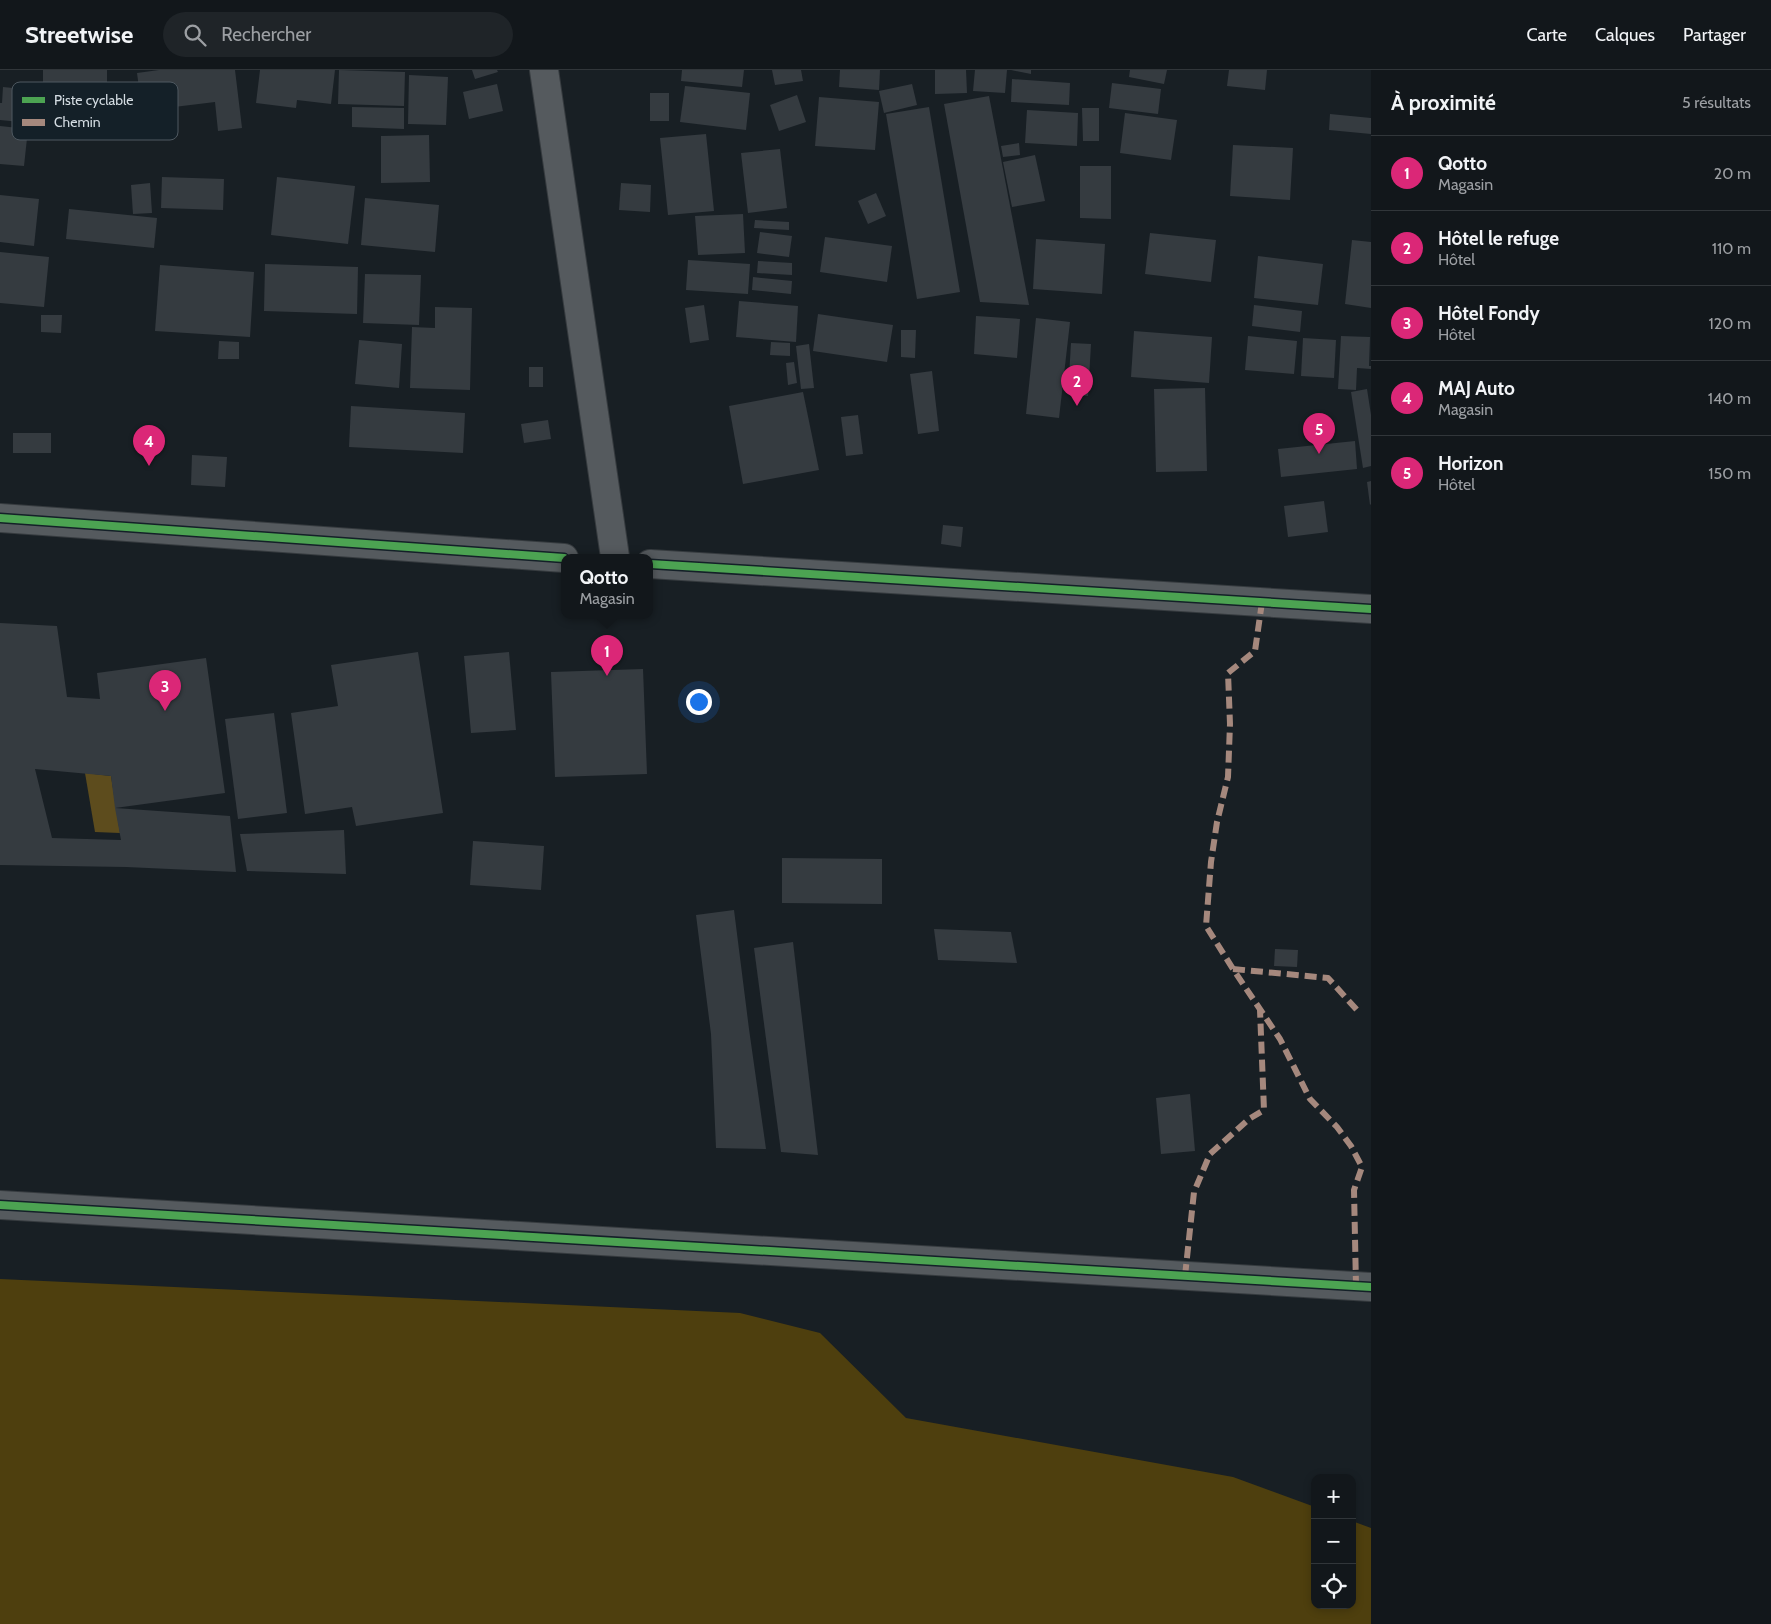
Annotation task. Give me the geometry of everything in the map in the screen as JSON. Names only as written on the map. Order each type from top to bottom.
[{"type":"street","points":[[544,70],[615,554]]},
{"type":"street","points":[[0,518],[561,558]]},
{"type":"street","points":[[653,564],[1371,609]]},
{"type":"street","points":[[0,1205],[1371,1287]]},
{"type":"shaded area","points":[[85,773],[111,776],[120,833],[95,832]]},
{"type":"shaded area","points":[[0,1279],[740,1313],[820,1333],[906,1418],[1233,1477],[1311,1506],[1311,1609],[1356,1609],[1356,1522],[1371,1528],[1371,1624],[0,1624]]},
{"type":"building","points":[[43,70],[107,70],[107,82],[43,82]]},
{"type":"building","points":[[159,70],[235,70],[242,128],[218,131],[215,102],[178,107],[178,82],[138,82],[137,73]]},
{"type":"building","points":[[260,70],[335,70],[331,104],[297,100],[296,108],[256,103]]},
{"type":"building","points":[[339,70],[405,72],[404,106],[338,104]]},
{"type":"building","points":[[472,70],[497,70],[498,72],[475,79]]},
{"type":"building","points":[[682,70],[744,70],[742,87],[681,81]]},
{"type":"building","points":[[772,70],[801,70],[803,81],[775,85]]},
{"type":"building","points":[[840,70],[880,70],[879,90],[839,87]]},
{"type":"building","points":[[935,70],[966,70],[967,93],[935,94]]},
{"type":"building","points":[[975,70],[1007,70],[1005,93],[973,91]]},
{"type":"building","points":[[1011,70],[1031,70],[1031,74]]},
{"type":"building","points":[[1130,70],[1167,70],[1164,84],[1129,77]]},
{"type":"building","points":[[1229,70],[1267,70],[1265,90],[1227,86]]},
{"type":"building","points":[[409,75],[448,77],[446,125],[408,124]]},
{"type":"building","points":[[1012,79],[1070,83],[1069,105],[1011,102]]},
{"type":"building","points":[[1112,83],[1161,89],[1158,114],[1109,108]]},
{"type":"building","points":[[497,84],[503,111],[469,119],[463,92]]},
{"type":"building","points":[[912,84],[917,105],[884,113],[879,91]]},
{"type":"building","points":[[685,86],[750,93],[746,130],[680,122]]},
{"type":"building","points":[[3,87],[12,88],[12,121],[0,120],[0,103],[2,103]]},
{"type":"building","points":[[650,93],[669,93],[669,121],[650,121]]},
{"type":"building","points":[[797,95],[806,122],[779,131],[770,105]]},
{"type":"building","points":[[989,96],[1029,305],[980,302],[944,104]]},
{"type":"building","points":[[819,97],[879,102],[875,150],[815,146]]},
{"type":"building","points":[[352,107],[404,108],[404,129],[352,127]]},
{"type":"building","points":[[929,107],[960,292],[917,299],[886,114]]},
{"type":"building","points":[[1082,108],[1099,108],[1099,141],[1083,141]]},
{"type":"building","points":[[1027,110],[1078,113],[1077,146],[1025,143]]},
{"type":"building","points":[[1125,113],[1177,120],[1171,160],[1120,153]]},
{"type":"building","points":[[1330,114],[1371,118],[1371,134],[1329,130]]},
{"type":"building","points":[[0,126],[12,127],[12,140],[27,140],[24,166],[0,164]]},
{"type":"building","points":[[706,134],[714,211],[668,215],[660,138]]},
{"type":"building","points":[[429,135],[430,182],[381,183],[381,136]]},
{"type":"building","points":[[1019,143],[1020,155],[1003,157],[1001,146]]},
{"type":"building","points":[[1233,145],[1293,148],[1290,200],[1230,196]]},
{"type":"building","points":[[780,149],[787,208],[748,213],[741,153]]},
{"type":"building","points":[[1035,155],[1045,201],[1012,207],[1003,162]]},
{"type":"building","points":[[1080,166],[1111,166],[1111,219],[1080,218]]},
{"type":"building","points":[[162,177],[224,179],[223,210],[161,208]]},
{"type":"building","points":[[277,177],[355,186],[348,244],[271,235]]},
{"type":"building","points":[[150,183],[152,213],[133,214],[131,185]]},
{"type":"building","points":[[621,183],[651,185],[650,212],[619,210]]},
{"type":"building","points":[[876,193],[886,216],[868,224],[858,201]]},
{"type":"building","points":[[0,195],[39,199],[34,246],[0,242]]},
{"type":"building","points":[[365,198],[439,205],[435,252],[361,245]]},
{"type":"building","points":[[69,209],[157,218],[154,248],[66,239]]},
{"type":"building","points":[[743,214],[745,253],[698,255],[695,216]]},
{"type":"building","points":[[755,220],[789,222],[789,230],[754,228]]},
{"type":"building","points":[[760,232],[792,236],[789,257],[757,253]]},
{"type":"building","points":[[1150,233],[1216,240],[1211,282],[1145,274]]},
{"type":"building","points":[[825,237],[892,246],[887,282],[820,272]]},
{"type":"building","points":[[1036,239],[1105,244],[1102,294],[1033,289]]},
{"type":"building","points":[[1352,240],[1371,242],[1371,308],[1345,304]]},
{"type":"building","points":[[0,252],[49,257],[44,307],[0,303]]},
{"type":"building","points":[[1258,256],[1323,264],[1318,305],[1254,298]]},
{"type":"building","points":[[688,260],[750,264],[748,294],[686,290]]},
{"type":"building","points":[[758,261],[792,263],[792,275],[757,273]]},
{"type":"building","points":[[265,264],[358,267],[357,314],[264,311]]},
{"type":"building","points":[[160,265],[254,272],[250,337],[155,331]]},
{"type":"building","points":[[365,274],[421,275],[419,325],[363,323]]},
{"type":"building","points":[[753,277],[792,281],[791,294],[752,290]]},
{"type":"building","points":[[739,301],[798,306],[796,342],[736,337]]},
{"type":"building","points":[[704,305],[709,340],[690,343],[685,308]]},
{"type":"building","points":[[1254,305],[1302,311],[1300,332],[1252,326]]},
{"type":"building","points":[[435,307],[472,308],[470,390],[410,388],[412,327],[435,328]]},
{"type":"building","points":[[818,314],[893,325],[887,362],[813,351]]},
{"type":"building","points":[[41,315],[62,315],[61,333],[41,332]]},
{"type":"building","points":[[976,316],[1020,319],[1017,358],[974,354]]},
{"type":"building","points":[[1036,318],[1070,322],[1059,418],[1026,414]]},
{"type":"building","points":[[901,330],[916,330],[915,358],[901,357]]},
{"type":"building","points":[[1134,331],[1212,337],[1209,383],[1131,377]]},
{"type":"building","points":[[1248,336],[1297,341],[1294,374],[1245,370]]},
{"type":"building","points":[[1341,336],[1370,337],[1369,366],[1371,366],[1371,369],[1357,368],[1356,390],[1338,389]]},
{"type":"building","points":[[1303,338],[1336,340],[1334,378],[1301,376]]},
{"type":"building","points":[[359,340],[402,344],[399,388],[355,384]]},
{"type":"building","points":[[219,341],[239,342],[239,359],[218,359]]},
{"type":"building","points":[[771,342],[790,343],[790,356],[770,355]]},
{"type":"building","points":[[1071,343],[1091,344],[1088,396],[1068,394]]},
{"type":"building","points":[[809,344],[814,388],[801,389],[796,346]]},
{"type":"building","points":[[794,362],[797,383],[788,385],[786,363]]},
{"type":"building","points":[[529,367],[543,367],[543,387],[529,387]]},
{"type":"building","points":[[932,371],[939,431],[918,434],[910,374]]},
{"type":"building","points":[[1205,388],[1207,471],[1156,472],[1154,389]]},
{"type":"building","points":[[1367,389],[1371,415],[1371,466],[1363,468],[1351,392]]},
{"type":"building","points":[[803,392],[819,470],[743,484],[729,406]]},
{"type":"building","points":[[351,406],[465,413],[463,453],[349,447]]},
{"type":"building","points":[[858,415],[863,454],[846,456],[841,417]]},
{"type":"building","points":[[548,420],[551,439],[524,443],[521,424]]},
{"type":"building","points":[[13,433],[51,433],[51,453],[13,453]]},
{"type":"building","points":[[1355,441],[1357,469],[1281,477],[1278,449]]},
{"type":"building","points":[[192,455],[227,457],[225,487],[191,485]]},
{"type":"building","points":[[1371,481],[1371,504],[1370,505],[1367,482]]},
{"type":"building","points":[[1324,501],[1328,532],[1288,537],[1284,506]]},
{"type":"building","points":[[943,525],[963,527],[961,547],[941,544]]},
{"type":"building","points":[[0,623],[57,626],[67,697],[100,699],[97,673],[206,658],[225,793],[115,808],[230,816],[236,872],[126,867],[0,865]],"holes":[[[35,769],[111,776],[121,840],[52,838]]]},
{"type":"building","points":[[418,652],[443,813],[356,826],[352,807],[305,814],[291,713],[338,706],[331,665]]},
{"type":"building","points":[[509,652],[516,730],[471,733],[464,656]]},
{"type":"building","points":[[643,669],[647,774],[555,777],[551,672]]},
{"type":"building","points":[[274,713],[287,813],[238,819],[225,719]]},
{"type":"building","points":[[344,830],[346,874],[247,871],[240,834]]},
{"type":"building","points":[[473,841],[544,846],[541,890],[470,885]]},
{"type":"building","points":[[782,858],[882,859],[882,904],[782,903]]},
{"type":"building","points":[[734,910],[766,1149],[716,1148],[711,1034],[696,915]]},
{"type":"building","points":[[934,929],[1011,932],[1017,963],[938,960]]},
{"type":"building","points":[[793,942],[818,1155],[781,1152],[754,948]]},
{"type":"building","points":[[1275,949],[1298,950],[1297,967],[1274,966]]},
{"type":"building","points":[[1190,1094],[1195,1151],[1161,1154],[1156,1098]]},
{"type":"marked path","points":[[1262,602],[1255,651],[1228,673],[1230,724],[1228,777],[1217,822],[1211,862],[1206,926],[1280,1039],[1310,1099],[1337,1127],[1351,1146],[1362,1167],[1354,1190],[1356,1286]]},
{"type":"marked path","points":[[1233,969],[1328,978],[1357,1010]]},
{"type":"marked path","points":[[1185,1276],[1194,1192],[1210,1154],[1249,1119],[1264,1110],[1260,1010]]},
{"type":"cycle path","points":[[0,518],[561,558]]},
{"type":"cycle path","points":[[653,564],[1371,609]]},
{"type":"cycle path","points":[[0,1205],[1371,1287]]},
{"type":"place","name":"Hôtel le refuge","points":[[1077,406]]},
{"type":"place","name":"Horizon","points":[[1319,454]]},
{"type":"place","name":"MAJ Auto","points":[[149,466]]},
{"type":"place","name":"Qotto","points":[[607,676]]},
{"type":"place","name":"Hôtel Fondy","points":[[165,711]]}]
